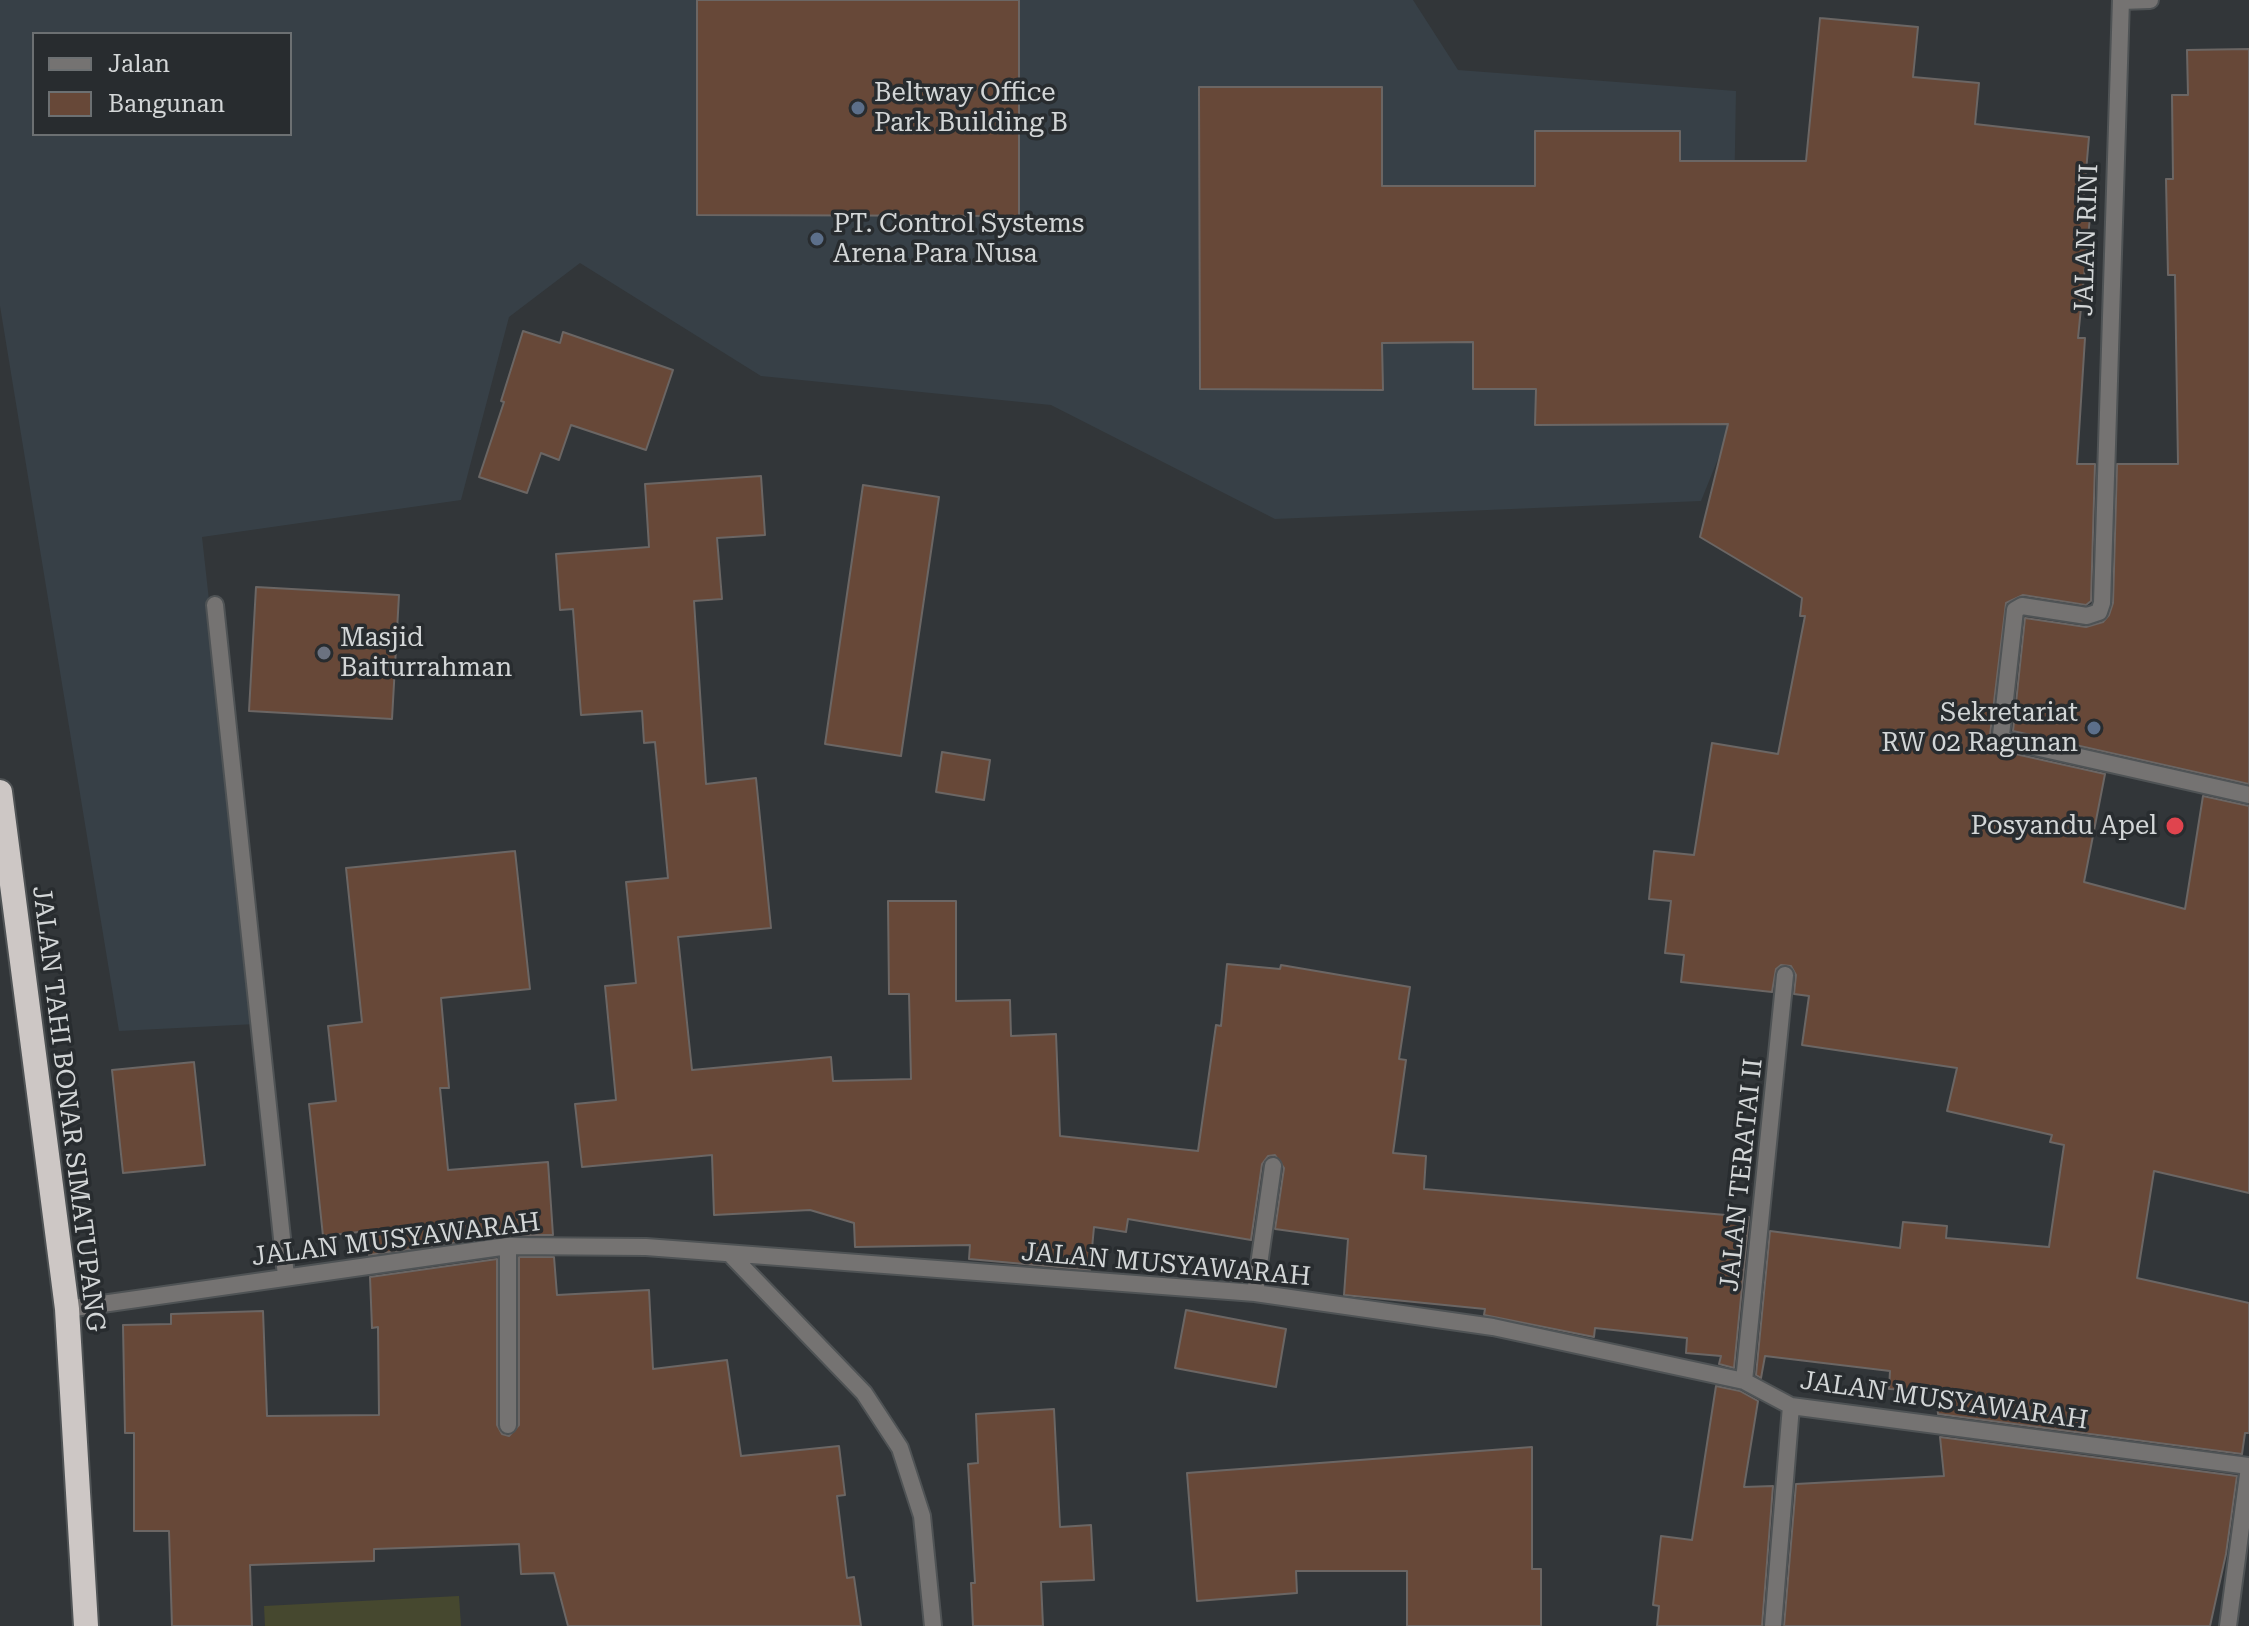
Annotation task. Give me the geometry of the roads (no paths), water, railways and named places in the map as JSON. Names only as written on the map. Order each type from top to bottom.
[{"type":"highway","name":"JALAN TAHI BONAR SIMATUPANG","points":[[0,792],[67,1309],[86,1626]]},
{"type":"street","name":"JALAN RINI","points":[[2150,0],[2121,0],[2108,337],[2107,510],[2099,612],[2087,616],[2022,606],[2015,610],[2001,735],[2004,740],[2249,795]]},
{"type":"street","points":[[215,605],[286,1276]]},
{"type":"street","name":"JALAN TERATAI II","points":[[1744,1381],[1785,975]]},
{"type":"street","points":[[1255,1293],[1273,1166]]},
{"type":"street","points":[[508,1246],[508,1425]]},
{"type":"street","name":"JALAN MUSYAWARAH","points":[[67,1309],[508,1246],[646,1247],[1255,1293],[1493,1327],[1744,1381],[1791,1406],[2249,1467]]},
{"type":"street","points":[[731,1255],[864,1393],[900,1448],[922,1516],[933,1626]]},
{"type":"street","points":[[1773,1626],[1791,1406]]},
{"type":"street","points":[[2228,1626],[2249,1467]]},
{"type":"place","name":"Beltway Office Park Building B","points":[[858,108]]},
{"type":"place","name":"PT. Control Systems Arena Para Nusa","points":[[817,239]]},
{"type":"place","name":"Masjid Baiturrahman","points":[[324,653]]},
{"type":"place","name":"Sekretariat RW 02 Ragunan","points":[[2094,728]]},
{"type":"place","name":"Posyandu Apel","points":[[2175,826]]}]
